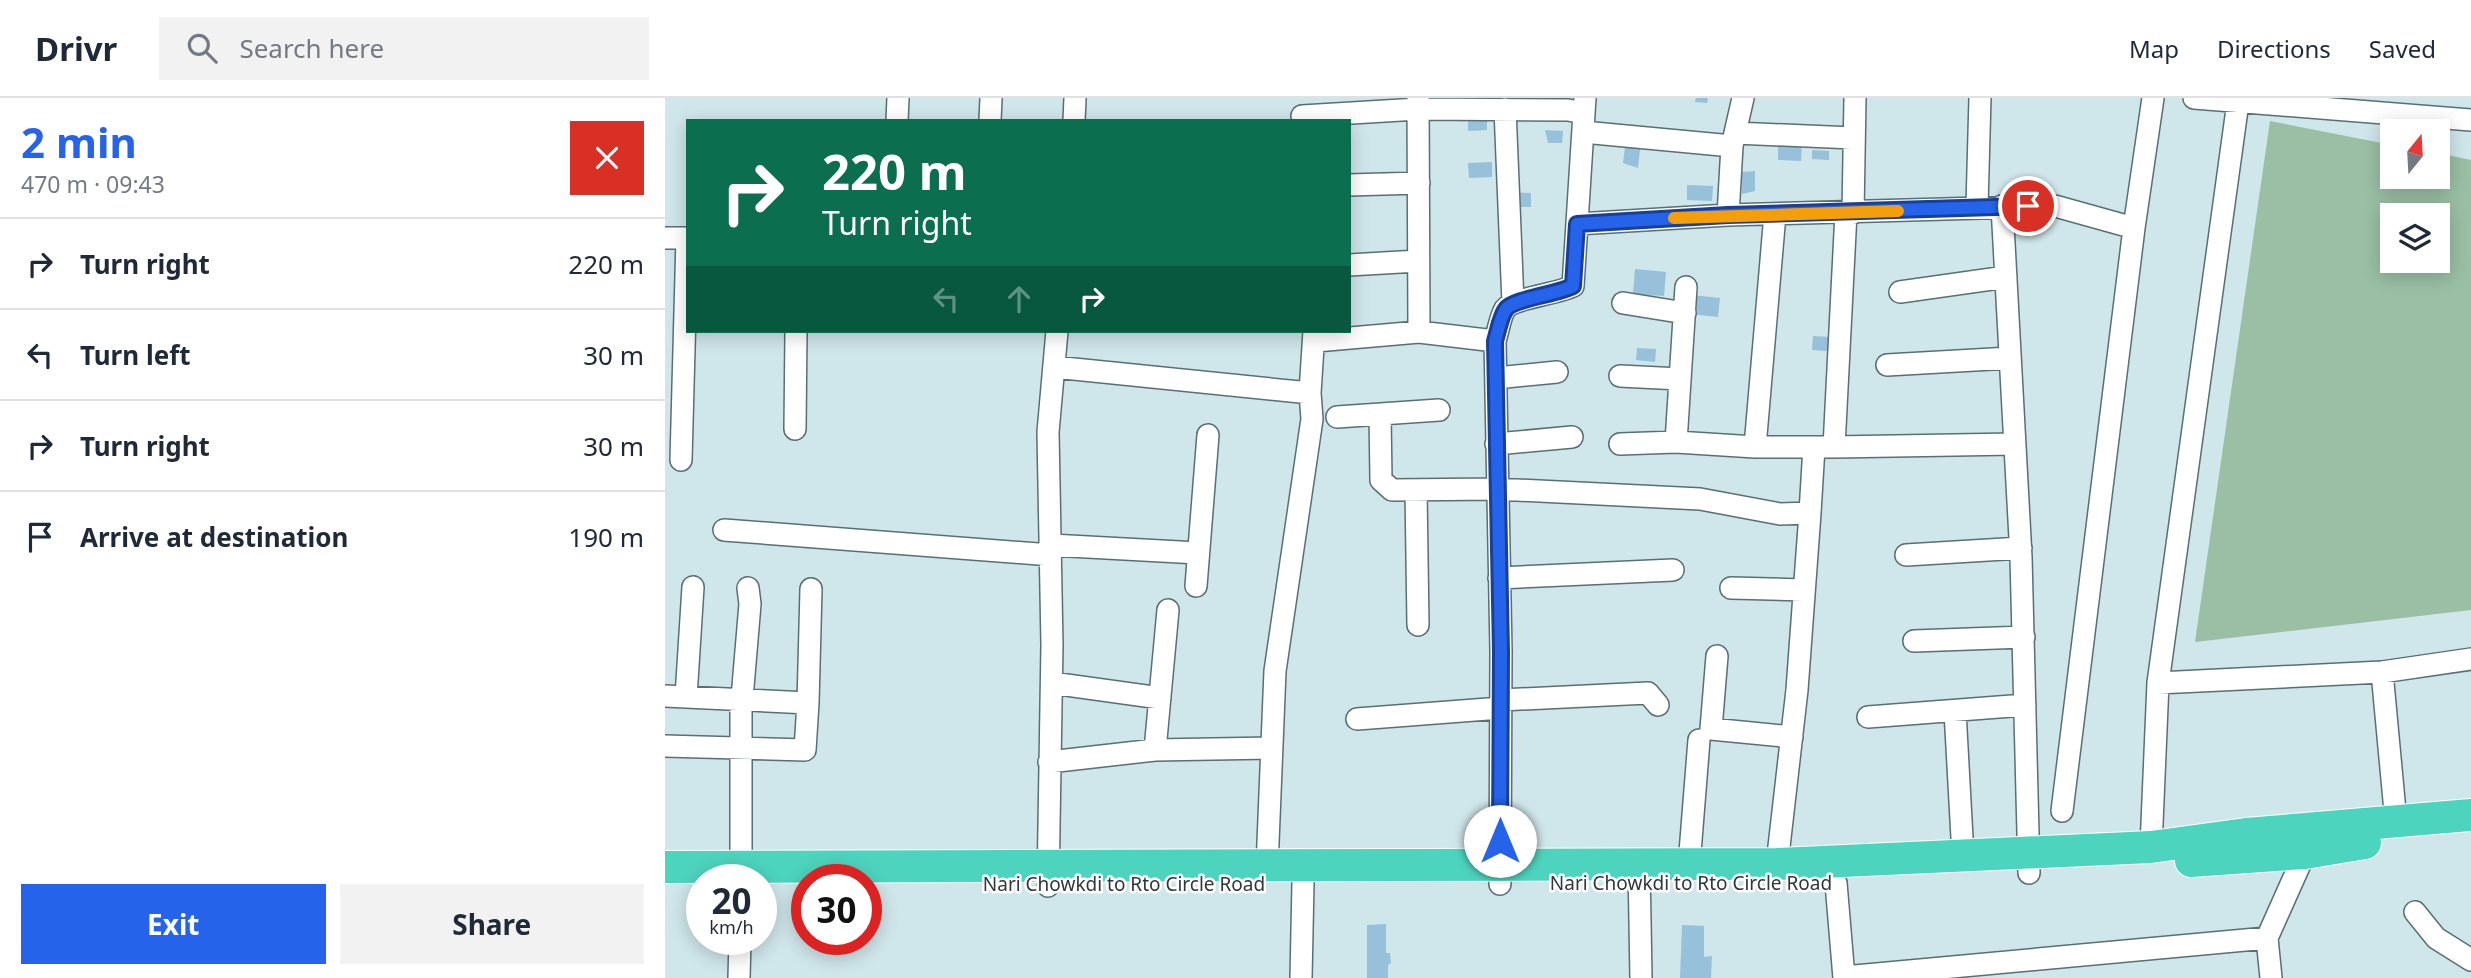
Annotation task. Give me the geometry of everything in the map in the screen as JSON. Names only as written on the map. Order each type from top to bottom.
[{"type":"highway","points":[[1639,874],[1689,865],[1963,856],[2029,863],[2246,834],[2471,815]]},
{"type":"highway","name":"Nari Chowkdi to Rto Circle Road","points":[[882,883],[1048,877],[1303,883],[1500,875],[1639,874],[1836,883],[2029,863],[2305,853],[2400,837],[2471,831]]},
{"type":"highway","points":[[665,867],[686,870]]},
{"type":"highway","points":[[777,877],[1048,877],[1267,867],[1500,875]]},
{"type":"highway","points":[[665,883],[686,882]]},
{"type":"street","points":[[897,119],[898,98]]},
{"type":"street","points":[[990,119],[992,98]]},
{"type":"street","points":[[1074,119],[1075,98]]},
{"type":"street","points":[[1728,215],[1734,140],[1743,98]]},
{"type":"street","points":[[1777,864],[1792,737],[1810,513],[1824,447],[1849,213],[1855,98]]},
{"type":"street","points":[[1977,206],[1980,98]]},
{"type":"street","points":[[2061,811],[2134,228],[2153,98]]},
{"type":"street","points":[[2194,98],[2343,105],[2471,120]]},
{"type":"street","points":[[2151,847],[2158,683],[2238,102]]},
{"type":"street","points":[[1302,116],[1418,104],[1568,110],[1734,140],[1853,138]]},
{"type":"street","points":[[1418,104],[1419,332]]},
{"type":"street","points":[[1505,109],[1513,303]]},
{"type":"street","points":[[1500,875],[1501,704],[1495,341],[1506,309],[1513,303],[1560,293],[1573,286],[1584,114]]},
{"type":"street","points":[[1351,185],[1419,183]]},
{"type":"street","points":[[1577,224],[1728,215],[1849,213],[1977,206],[2055,206],[2134,228]]},
{"type":"street","points":[[2002,206],[2021,548],[2029,863]]},
{"type":"street","points":[[1755,447],[1775,214]]},
{"type":"street","points":[[665,238],[686,238]]},
{"type":"street","points":[[681,460],[675,323],[686,251]]},
{"type":"street","points":[[1351,265],[1418,261]]},
{"type":"street","points":[[1900,292],[2006,277]]},
{"type":"street","points":[[1676,442],[1686,287]]},
{"type":"street","points":[[1623,303],[1685,313]]},
{"type":"street","points":[[1267,867],[1275,671],[1312,419],[1310,393],[1315,336],[1419,332],[1495,341]]},
{"type":"street","points":[[795,429],[796,333]]},
{"type":"street","points":[[1048,877],[1052,683],[1048,432],[1057,333]]},
{"type":"street","points":[[1887,365],[2010,358]]},
{"type":"street","points":[[1054,367],[1310,393]]},
{"type":"street","points":[[1496,378],[1557,372]]},
{"type":"street","points":[[1620,376],[1680,379]]},
{"type":"street","points":[[1337,417],[1439,411]]},
{"type":"street","points":[[1380,414],[1382,484],[1392,490],[1497,489],[1700,499],[1780,514],[1810,513]]},
{"type":"street","points":[[1196,586],[1208,435]]},
{"type":"street","points":[[1496,444],[1571,437]]},
{"type":"street","points":[[1620,444],[1676,442],[1755,447],[1824,447],[2015,444]]},
{"type":"street","points":[[1416,490],[1418,625]]},
{"type":"street","points":[[724,530],[1051,550],[1198,553]]},
{"type":"street","points":[[1906,555],[2021,548]]},
{"type":"street","points":[[1499,578],[1673,570]]},
{"type":"street","points":[[693,587],[675,697],[808,703]]},
{"type":"street","points":[[1731,587],[1803,590]]},
{"type":"street","points":[[747,864],[741,749],[750,604],[748,588]]},
{"type":"street","points":[[665,746],[805,750],[811,589]]},
{"type":"street","points":[[1155,750],[1168,610]]},
{"type":"street","points":[[1914,641],[2024,637]]},
{"type":"street","points":[[1717,656],[1711,729],[1792,737]]},
{"type":"street","points":[[2158,683],[2382,672],[2471,659]]},
{"type":"street","points":[[2382,672],[2396,822]]},
{"type":"street","points":[[1052,683],[1160,698]]},
{"type":"street","points":[[1357,719],[1501,704],[1648,693],[1658,705]]},
{"type":"street","points":[[1868,717],[2025,705]]},
{"type":"street","points":[[1955,711],[1963,856]]},
{"type":"street","points":[[1689,865],[1699,740]]},
{"type":"street","points":[[1049,762],[1155,750],[1272,748]]},
{"type":"street","points":[[2271,978],[2267,939],[2305,853]]},
{"type":"street","points":[[1639,874],[1641,978]]},
{"type":"street","points":[[1301,978],[1303,883]]},
{"type":"street","points":[[1836,883],[1844,978],[2267,939]]},
{"type":"street","points":[[2415,912],[2436,938],[2471,960]]},
{"type":"street","points":[[739,978],[740,955]]},
{"type":"green space","points":[[2270,121],[2380,143],[2380,189],[2450,189],[2450,156],[2471,160],[2471,610],[2195,642]]},
{"type":"building","points":[[1696,98],[1708,98],[1707,103],[1695,102]]},
{"type":"building","points":[[1487,118],[1487,130],[1468,131],[1468,119]]},
{"type":"building","points":[[1545,130],[1563,131],[1562,143],[1548,143]]},
{"type":"building","points":[[1778,141],[1802,142],[1801,161],[1778,160]]},
{"type":"building","points":[[1625,147],[1640,149],[1638,168],[1623,163]]},
{"type":"building","points":[[1812,150],[1829,151],[1829,160],[1812,159]]},
{"type":"building","points":[[1492,162],[1492,177],[1469,178],[1468,163]]},
{"type":"building","points":[[1755,171],[1755,191],[1742,194],[1742,172]]},
{"type":"building","points":[[1687,185],[1713,186],[1712,201],[1687,200]]},
{"type":"building","points":[[1511,192],[1531,193],[1531,207],[1511,207]]},
{"type":"building","points":[[1635,269],[1666,272],[1664,296],[1633,294]]},
{"type":"building","points":[[1692,295],[1720,298],[1718,317],[1690,314]]},
{"type":"building","points":[[1813,336],[1829,337],[1828,351],[1812,350]]},
{"type":"building","points":[[1637,348],[1656,349],[1655,362],[1636,360]]},
{"type":"building","points":[[1386,924],[1386,953],[1390,953],[1391,963],[1388,965],[1388,978],[1367,978],[1367,925]]},
{"type":"building","points":[[1682,925],[1704,926],[1704,957],[1712,956],[1711,978],[1680,978]]},
{"type":"slow traffic","points":[[1674,218],[1898,211]]},
{"type":"route","points":[[1500,841],[1501,652],[1495,341],[1506,309],[1513,303],[1560,293],[1573,286],[1577,224],[1728,215],[2028,206]]}]
